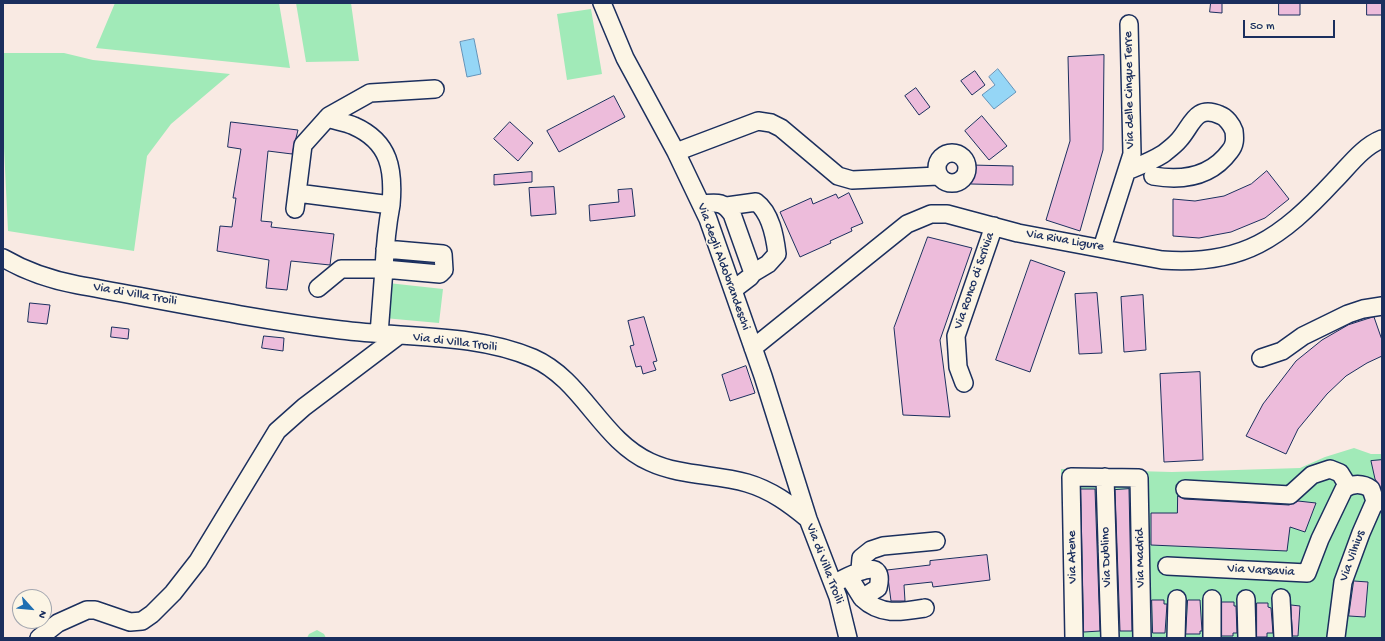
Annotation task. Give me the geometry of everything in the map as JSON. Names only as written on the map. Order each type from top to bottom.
[{"type":"street","name":"Via degli Aldobrandeschi","points":[[602,3],[625,58],[676,152],[708,219],[753,348],[808,520]]},
{"type":"street","name":"Via delle Cinque Terre","points":[[1102,248],[1132,154],[1129,24]]},
{"type":"street","points":[[295,209],[303,145],[327,118],[370,93],[435,89]]},
{"type":"street","points":[[1127,171],[1163,154],[1180,140],[1193,119],[1201,113],[1214,112],[1224,116],[1233,128],[1235,139],[1232,148],[1214,168],[1200,174],[1170,179],[1153,176]]},
{"type":"street","points":[[327,118],[354,126],[369,135],[382,149],[391,165],[393,183],[385,249],[379,334]]},
{"type":"street","points":[[676,152],[758,121],[772,123],[781,128],[838,176],[852,180],[938,176]]},
{"type":"street","name":"Via Riva Ligure","points":[[753,348],[899,230],[915,219],[931,214],[948,214],[1018,232],[1162,260],[1182,261],[1214,258],[1244,250],[1262,242],[1286,228],[1299,218],[1365,149],[1382,139]]},
{"type":"street","points":[[297,193],[390,205]]},
{"type":"street","points":[[727,206],[756,202],[761,206],[771,223],[777,254],[768,264],[753,273],[750,278],[733,290]]},
{"type":"street","points":[[701,204],[721,203],[727,206],[732,214],[753,273]]},
{"type":"street","name":"Via Ronco di Scrivia","points":[[964,383],[958,367],[956,336],[994,226]]},
{"type":"street","points":[[318,288],[341,269],[384,269],[440,274],[444,270],[442,254],[385,249]]},
{"type":"street","name":"Via di Villa Troili","points":[[3,258],[32,274],[55,281],[321,328],[477,343],[532,358],[547,365],[568,381],[622,444],[643,459],[674,470],[746,483],[758,487],[782,499],[808,520],[833,584],[848,638]]},
{"type":"street","points":[[1260,358],[1286,348],[1315,330],[1348,314],[1369,307],[1382,306]]},
{"type":"street","points":[[39,638],[58,623],[88,610],[95,610],[130,622],[142,621],[152,614],[173,593],[198,561],[277,431],[304,406],[398,336]]},
{"type":"street","points":[[1185,489],[1290,495],[1312,475],[1330,469],[1340,473],[1348,486],[1357,484],[1372,489],[1379,502]]},
{"type":"street","name":"Via Atene","points":[[1074,638],[1071,477],[1105,477]]},
{"type":"street","name":"Via Madrid","points":[[1105,477],[1139,478],[1142,638]]},
{"type":"street","name":"Via Dublino","points":[[1105,477],[1110,638]]},
{"type":"street","name":"Via Varsavia","points":[[1167,566],[1307,573],[1335,507],[1348,486]]},
{"type":"street","name":"Via Vilnius","points":[[1336,637],[1343,582],[1361,533],[1379,502]]},
{"type":"street","points":[[925,608],[894,613],[881,610],[862,598],[854,574],[862,558],[871,550],[883,546],[936,541]]},
{"type":"street","points":[[833,584],[868,568],[874,570],[878,575],[878,588],[862,598]]},
{"type":"street","points":[[1281,598],[1283,638]]},
{"type":"street","points":[[1176,638],[1177,599]]},
{"type":"street","points":[[1212,599],[1212,638]]},
{"type":"street","points":[[1246,599],[1247,638]]},
{"type":"green space","points":[[115,3],[279,3],[290,68],[96,48]]},
{"type":"green space","points":[[296,3],[351,3],[359,61],[306,62]]},
{"type":"green space","points":[[591,9],[602,74],[567,80],[557,14]]},
{"type":"green space","points":[[3,53],[64,53],[93,60],[230,74],[171,124],[147,156],[134,251],[8,231],[3,127]]},
{"type":"green space","points":[[388,283],[443,289],[439,323],[384,318]]},
{"type":"green space","points":[[1354,448],[1371,454],[1382,454],[1382,638],[1065,638],[1061,469],[1172,472],[1300,468],[1325,457]]},
{"type":"green space","points":[[317,630],[324,634],[326,638],[307,638],[309,634]]},
{"type":"water","points":[[474,39],[481,74],[467,77],[460,42]]},
{"type":"water","points":[[998,69],[1016,92],[994,109],[982,95],[995,85],[989,77]]},
{"type":"building","points":[[1211,3],[1222,3],[1222,13],[1210,12]]},
{"type":"building","points":[[1279,3],[1300,3],[1300,15],[1279,15]]},
{"type":"building","points":[[1367,3],[1382,3],[1382,15],[1367,15]]},
{"type":"building","points":[[1104,55],[1103,150],[1080,231],[1046,220],[1070,141],[1068,57]]},
{"type":"building","points":[[975,71],[985,85],[972,95],[961,81]]},
{"type":"building","points":[[916,88],[930,107],[919,115],[905,96]]},
{"type":"building","points":[[614,96],[625,117],[559,152],[547,131]]},
{"type":"building","points":[[982,116],[1007,146],[989,160],[965,131]]},
{"type":"building","points":[[231,122],[298,130],[292,154],[268,151],[261,221],[272,222],[271,227],[334,234],[330,265],[291,261],[287,290],[266,288],[269,260],[217,251],[220,226],[232,227],[236,198],[233,198],[241,149],[228,147]]},
{"type":"building","points":[[510,122],[533,143],[518,161],[494,139]]},
{"type":"building","points":[[971,165],[1013,166],[1013,185],[971,184]]},
{"type":"building","points":[[1267,171],[1289,199],[1265,218],[1231,232],[1199,238],[1173,236],[1173,199],[1195,201],[1224,196],[1251,184]]},
{"type":"building","points":[[532,172],[532,182],[494,185],[494,175]]},
{"type":"building","points":[[554,187],[556,214],[531,216],[529,188]]},
{"type":"building","points":[[632,189],[635,216],[590,221],[589,205],[619,202],[618,190]]},
{"type":"building","points":[[849,193],[863,223],[851,228],[852,231],[830,241],[831,243],[800,257],[780,212],[811,198],[813,204],[836,194],[838,198]]},
{"type":"building","points":[[928,237],[972,248],[940,340],[950,417],[903,415],[894,328]]},
{"type":"building","points":[[1031,260],[1065,272],[1030,372],[996,360]]},
{"type":"building","points":[[1097,293],[1102,353],[1079,354],[1075,294]]},
{"type":"building","points":[[1143,295],[1146,350],[1124,352],[1121,297]]},
{"type":"building","points":[[30,303],[50,305],[47,324],[28,322]]},
{"type":"building","points":[[644,317],[657,361],[653,362],[656,370],[643,374],[641,366],[636,367],[630,346],[634,345],[628,321]]},
{"type":"building","points":[[1374,317],[1382,340],[1382,356],[1346,376],[1327,394],[1298,429],[1286,454],[1246,436],[1263,404],[1296,361],[1322,340],[1348,325]]},
{"type":"building","points":[[112,327],[129,329],[128,339],[111,337]]},
{"type":"building","points":[[264,336],[284,338],[283,351],[262,348]]},
{"type":"building","points":[[746,366],[755,393],[730,401],[722,375]]},
{"type":"building","points":[[1200,372],[1203,460],[1164,462],[1160,374]]},
{"type":"building","points":[[1382,460],[1382,490],[1375,479],[1371,461]]},
{"type":"building","points":[[1081,489],[1095,489],[1100,631],[1084,632]]},
{"type":"building","points":[[1129,489],[1132,631],[1120,631],[1115,490]]},
{"type":"building","points":[[1178,496],[1184,499],[1289,505],[1298,501],[1316,503],[1305,532],[1290,527],[1287,551],[1151,545],[1151,513],[1177,513]]},
{"type":"building","points":[[987,555],[990,580],[933,587],[932,582],[904,585],[905,601],[891,601],[887,570],[930,565],[930,561]]},
{"type":"building","points":[[1354,581],[1368,582],[1365,617],[1349,616]]},
{"type":"building","points":[[1152,600],[1164,600],[1164,604],[1167,604],[1165,633],[1153,633]]},
{"type":"building","points":[[1188,600],[1200,600],[1202,631],[1200,631],[1200,634],[1186,634]]},
{"type":"building","points":[[1222,602],[1234,602],[1234,606],[1236,606],[1237,633],[1233,633],[1233,636],[1222,636]]},
{"type":"building","points":[[1257,603],[1268,603],[1268,607],[1271,608],[1273,633],[1267,633],[1267,637],[1257,637]]},
{"type":"building","points":[[1291,605],[1300,606],[1298,636],[1293,636]]}]
